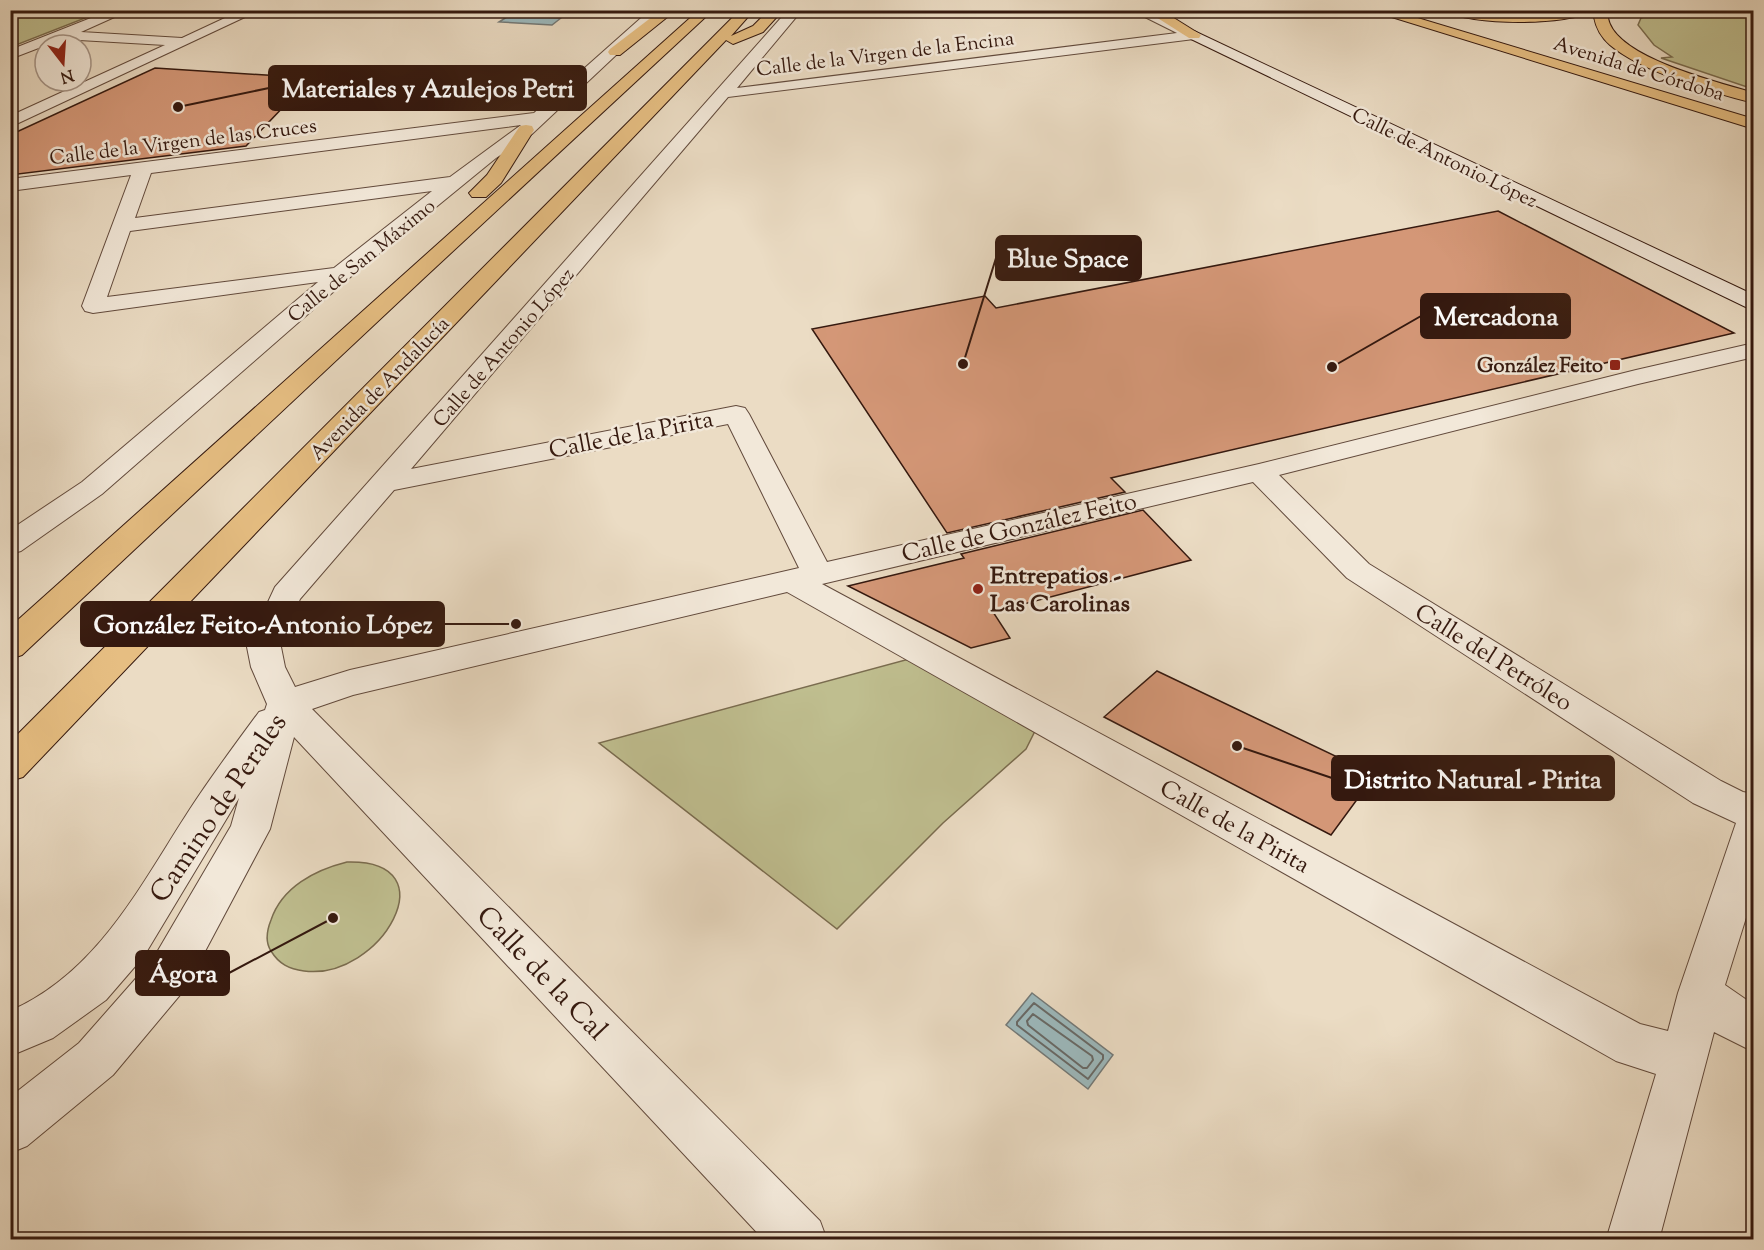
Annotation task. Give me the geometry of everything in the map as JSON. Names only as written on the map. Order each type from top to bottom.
[{"type":"main road","points":[[615,51],[670,10]]},
{"type":"main road","points":[[670,44],[669,25],[684,10]]},
{"type":"main road","points":[[10,647],[416,273],[707,10]]},
{"type":"main road","name":"Avenida de Andalucía","points":[[10,766],[748,10]]},
{"type":"main road","points":[[706,52],[758,29],[777,10]]},
{"type":"main road","points":[[1151,10],[1194,35]]},
{"type":"main road","name":"Avenida de Córdoba","points":[[1375,10],[1754,124]]},
{"type":"main road","points":[[1437,10],[1512,32]]},
{"type":"main road","points":[[1452,10],[1497,18],[1527,19],[1586,10]]},
{"type":"main road","points":[[1611,10],[1601,17],[1602,23],[1605,31],[1622,46],[1654,63],[1754,100]]},
{"type":"main road","name":"Avenida de Córdoba","points":[[1620,63],[1754,100]]},
{"type":"main road","points":[[416,273],[427,244],[494,179],[533,124]]},
{"type":"street","points":[[66,33],[124,10]]},
{"type":"street","points":[[10,122],[254,10]]},
{"type":"street","name":"Calle de San Máximo","points":[[10,544],[62,509],[140,448],[340,274],[490,154],[533,124],[658,10]]},
{"type":"street","name":"Calle de Antonio López","points":[[285,704],[268,667],[264,647],[286,595],[796,10]]},
{"type":"street","name":"Calle de Antonio López","points":[[1137,10],[1194,35],[1754,304]]},
{"type":"street","name":"Calle de la Virgen de la Encina","points":[[723,93],[746,92],[1194,35]]},
{"type":"street","points":[[93,37],[186,42]]},
{"type":"street","points":[[10,55],[33,46]]},
{"type":"street","name":"Calle de la Virgen de las Cruces","points":[[10,186],[143,168],[533,124]]},
{"type":"street","points":[[143,168],[93,306],[291,278],[340,274]]},
{"type":"street","points":[[121,226],[457,182]]},
{"type":"street","name":"Calle de González Feito","points":[[285,704],[350,683],[519,646],[804,577],[1258,472],[1636,377],[1754,350]]},
{"type":"street","name":"Calle de la Pirita","points":[[386,483],[736,414],[804,577],[1632,1045],[1684,1059]]},
{"type":"street","name":"Calle del Petróleo","points":[[1258,472],[1358,571],[1707,792],[1737,807],[1754,810]]},
{"type":"street","name":"Calle de San Máximo","points":[[10,533],[62,509]]},
{"type":"street","name":"Camino de Perales","points":[[10,1035],[37,1023],[90,985],[129,942],[214,804],[285,704]]},
{"type":"street","name":"Camino de Perales","points":[[10,1129],[96,1059],[169,974],[250,829],[285,704]]},
{"type":"street","name":"Calle de la Cal","points":[[285,704],[801,1239]]},
{"type":"street","points":[[1632,1239],[1684,1059],[1700,993],[1754,826]]},
{"type":"street","points":[[1700,993],[1731,1017],[1754,1030]]},
{"type":"shaded area","points":[[11,10],[103,10],[47,33],[33,33],[33,38],[11,47]]},
{"type":"shaded area","points":[[1663,10],[1753,11],[1753,89],[1661,58],[1672,57],[1654,45],[1638,25],[1641,18]]},
{"type":"shaded area","points":[[909,659],[1035,731],[1026,749],[943,823],[837,929],[599,743]]},
{"type":"shaded area","points":[[347,862],[378,866],[395,879],[400,898],[393,919],[379,940],[358,958],[332,969],[304,971],[285,965],[274,956],[268,944],[268,928],[276,908],[291,889],[301,882],[323,870]]},
{"type":"water","points":[[510,15],[561,18],[552,25],[499,22]]},
{"type":"water","points":[[1032,993],[1113,1055],[1088,1089],[1006,1025]]},
{"type":"building","points":[[155,68],[311,78],[246,146],[10,175],[10,135]]},
{"type":"building","points":[[1498,211],[1734,333],[1111,478],[1125,492],[947,533],[812,329],[985,296],[996,308]]},
{"type":"building","name":"Entrepatios - Las Carolinas","points":[[1143,510],[1191,560],[993,612],[1010,638],[971,648],[848,586],[964,558],[961,554]]},
{"type":"building","points":[[1157,671],[1375,775],[1331,835],[1104,717]]},
{"type":"place","name":"Materiales y Azulejos Petri","points":[[178,107]]},
{"type":"place","name":"Blue Space","points":[[963,364]]},
{"type":"place","name":"González Feito","points":[[1615,365]]},
{"type":"place","name":"Mercadona","points":[[1332,367]]},
{"type":"place","name":"Entrepatios - Las Carolinas","points":[[978,589]]},
{"type":"place","name":"González Feito-Antonio López","points":[[516,624]]},
{"type":"place","name":"Distrito Natural - Pirita","points":[[1237,746]]},
{"type":"place","name":"Ágora","points":[[333,918]]}]
